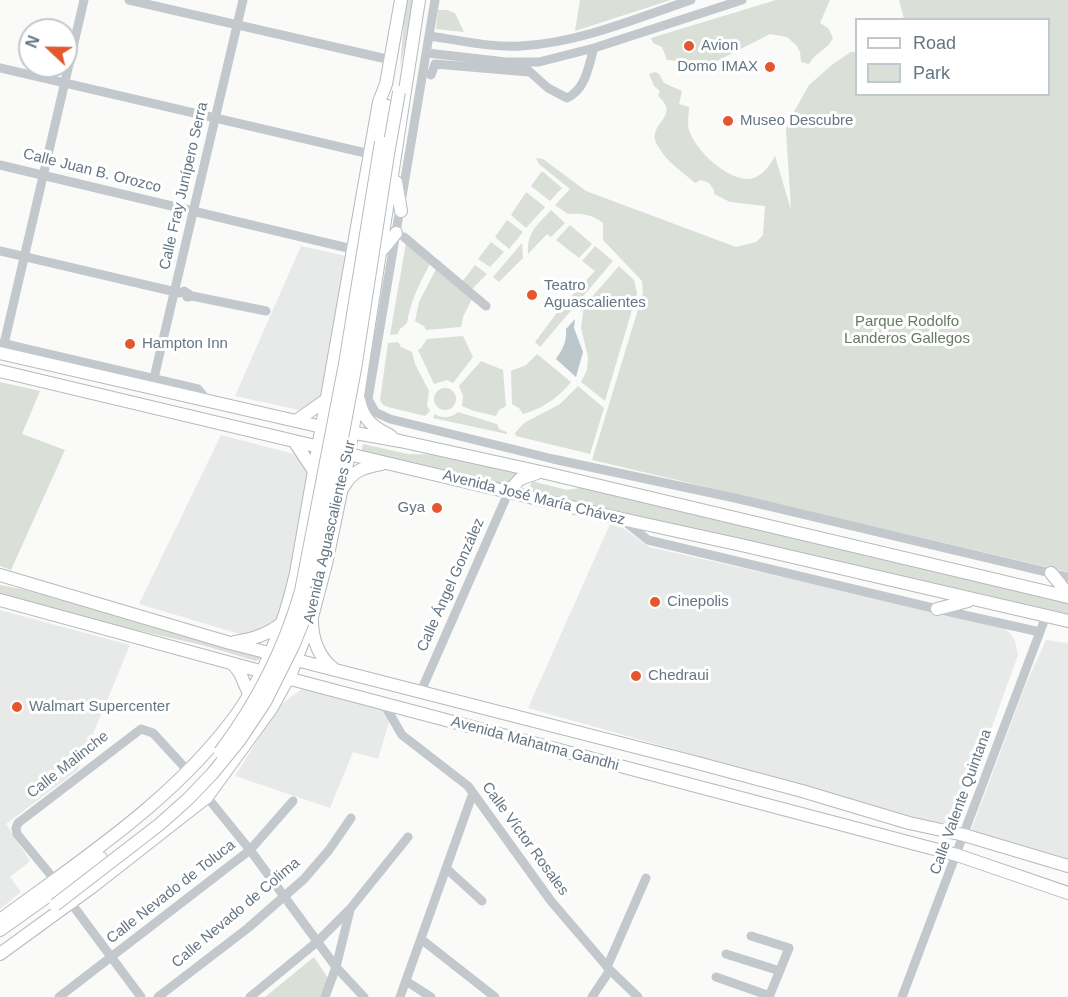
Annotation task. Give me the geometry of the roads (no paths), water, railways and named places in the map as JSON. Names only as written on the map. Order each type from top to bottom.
[{"type":"main road","name":"Avenida Aguascalientes Sur","points":[[0,920],[141,814],[188,771],[211,747],[239,710],[270,653],[292,592],[379,102],[386,84],[401,0]]},
{"type":"main road","name":"Avenida Aguascalientes Sur","points":[[0,945],[83,885],[188,799],[239,741],[284,668],[306,614],[316,572],[355,369],[399,92],[419,0]]},
{"type":"main road","name":"Avenida Aguascalientes Sur","points":[[0,954],[71,903],[207,797],[271,709],[288,679],[317,600],[353,433],[364,393],[367,341],[415,19]]},
{"type":"main road","name":"Avenida Aguascalientes Sur","points":[[0,930],[86,870],[166,809],[216,758],[262,690],[291,628],[302,591],[320,498],[381,142],[387,103],[386,84]]},
{"type":"main road","points":[[394,171],[401,211]]},
{"type":"main road","points":[[381,250],[400,235]]},
{"type":"main road","points":[[340,321],[341,333],[347,344],[360,345],[367,341]]},
{"type":"main road","name":"Avenida José María Chávez","points":[[2,347],[321,427],[400,441],[546,473],[1068,595]]},
{"type":"main road","name":"Avenida José María Chávez","points":[[0,371],[622,519],[1068,621]]},
{"type":"main road","points":[[364,393],[361,409],[368,423],[400,441]]},
{"type":"main road","points":[[296,421],[326,400]]},
{"type":"main road","points":[[294,441],[314,471]]},
{"type":"main road","points":[[341,492],[348,478],[356,471],[364,467],[388,463]]},
{"type":"main road","points":[[509,491],[525,476],[546,473]]},
{"type":"main road","points":[[1051,573],[1068,595]]},
{"type":"main road","name":"Avenida Mahatma Gandhi","points":[[4,577],[231,643],[791,788],[1068,866]]},
{"type":"main road","points":[[292,592],[294,601],[302,607],[312,605],[317,600]]},
{"type":"main road","name":"Avenida Mahatma Gandhi","points":[[0,600],[318,687],[957,855],[1068,893]]},
{"type":"main road","points":[[937,609],[957,603],[981,601]]},
{"type":"main road","points":[[312,617],[313,633],[318,649],[329,664],[341,672]]},
{"type":"main road","points":[[231,643],[253,639],[270,632],[283,622]]},
{"type":"main road","points":[[233,664],[252,689],[270,682],[276,687],[278,696]]},
{"type":"main road","points":[[271,709],[280,698],[292,690],[305,686],[318,687]]},
{"type":"street","points":[[2,347],[84,0]]},
{"type":"street","points":[[129,0],[391,60]]},
{"type":"street","name":"Calle Fray Junípero Serra","points":[[154,378],[177,292],[193,211],[243,0]]},
{"type":"street","name":"Avenida Aguascalientes Sur","points":[[364,393],[400,235],[401,211],[435,0]]},
{"type":"street","points":[[429,36],[503,45],[539,44],[583,35],[691,0]]},
{"type":"street","points":[[427,53],[520,63],[539,62],[594,48],[742,0]]},
{"type":"street","points":[[520,63],[559,96],[567,98],[577,93],[594,48]]},
{"type":"street","points":[[431,75],[435,64],[529,72]]},
{"type":"street","points":[[0,68],[370,154]]},
{"type":"street","name":"Calle Juan B. Orozco","points":[[0,165],[352,249]]},
{"type":"street","points":[[400,235],[486,306]]},
{"type":"street","points":[[0,251],[177,292],[183,296],[266,311]]},
{"type":"street","name":"Avenida José María Chávez","points":[[2,347],[198,389],[207,400]]},
{"type":"street","points":[[364,393],[371,409],[383,417],[553,459],[735,498],[1068,577]]},
{"type":"street","points":[[546,473],[553,459]]},
{"type":"street","points":[[586,482],[588,466]]},
{"type":"street","name":"Calle Ángel González","points":[[421,691],[509,491]]},
{"type":"street","points":[[622,519],[648,540],[1040,632]]},
{"type":"street","name":"Calle Valente Quintana","points":[[903,997],[1046,616]]},
{"type":"street","name":"Calle Víctor Rosales","points":[[384,704],[402,735],[468,786],[551,901],[609,969],[638,997]]},
{"type":"street","name":"Calle Malinche","points":[[54,879],[17,834],[18,823],[141,729],[153,733],[188,771]]},
{"type":"street","points":[[400,997],[473,793]]},
{"type":"street","points":[[207,797],[250,850],[336,967],[364,997]]},
{"type":"street","name":"Calle Nevado de Toluca","points":[[59,997],[250,850],[293,801]]},
{"type":"street","name":"Calle Nevado de Colima","points":[[158,997],[248,928],[283,897],[317,865],[351,818]]},
{"type":"street","points":[[250,997],[317,942],[351,909],[408,837]]},
{"type":"street","points":[[447,869],[482,901]]},
{"type":"street","points":[[592,997],[609,969],[646,878]]},
{"type":"street","points":[[71,903],[141,997]]},
{"type":"street","points":[[325,997],[336,967],[351,909]]},
{"type":"street","points":[[716,977],[770,996],[789,948],[751,936]]},
{"type":"street","points":[[421,939],[495,997]]},
{"type":"street","points":[[726,954],[780,971]]},
{"type":"street","points":[[406,981],[431,997]]},
{"type":"place","name":"Avion","points":[[689,46]]},
{"type":"place","name":"Domo IMAX","points":[[770,67]]},
{"type":"place","name":"Museo Descubre","points":[[728,121]]},
{"type":"place","name":"Teatro Aguascalientes","points":[[532,295]]},
{"type":"place","name":"Hampton Inn","points":[[130,344]]},
{"type":"place","name":"Gya","points":[[437,508]]},
{"type":"place","name":"Cinepolis","points":[[655,602]]},
{"type":"place","name":"Chedraui","points":[[636,676]]},
{"type":"place","name":"Walmart Supercenter","points":[[17,707]]},
{"type":"park label","name":"Parque Rodolfo Landeros Gallegos","points":[[907,330]]}]
